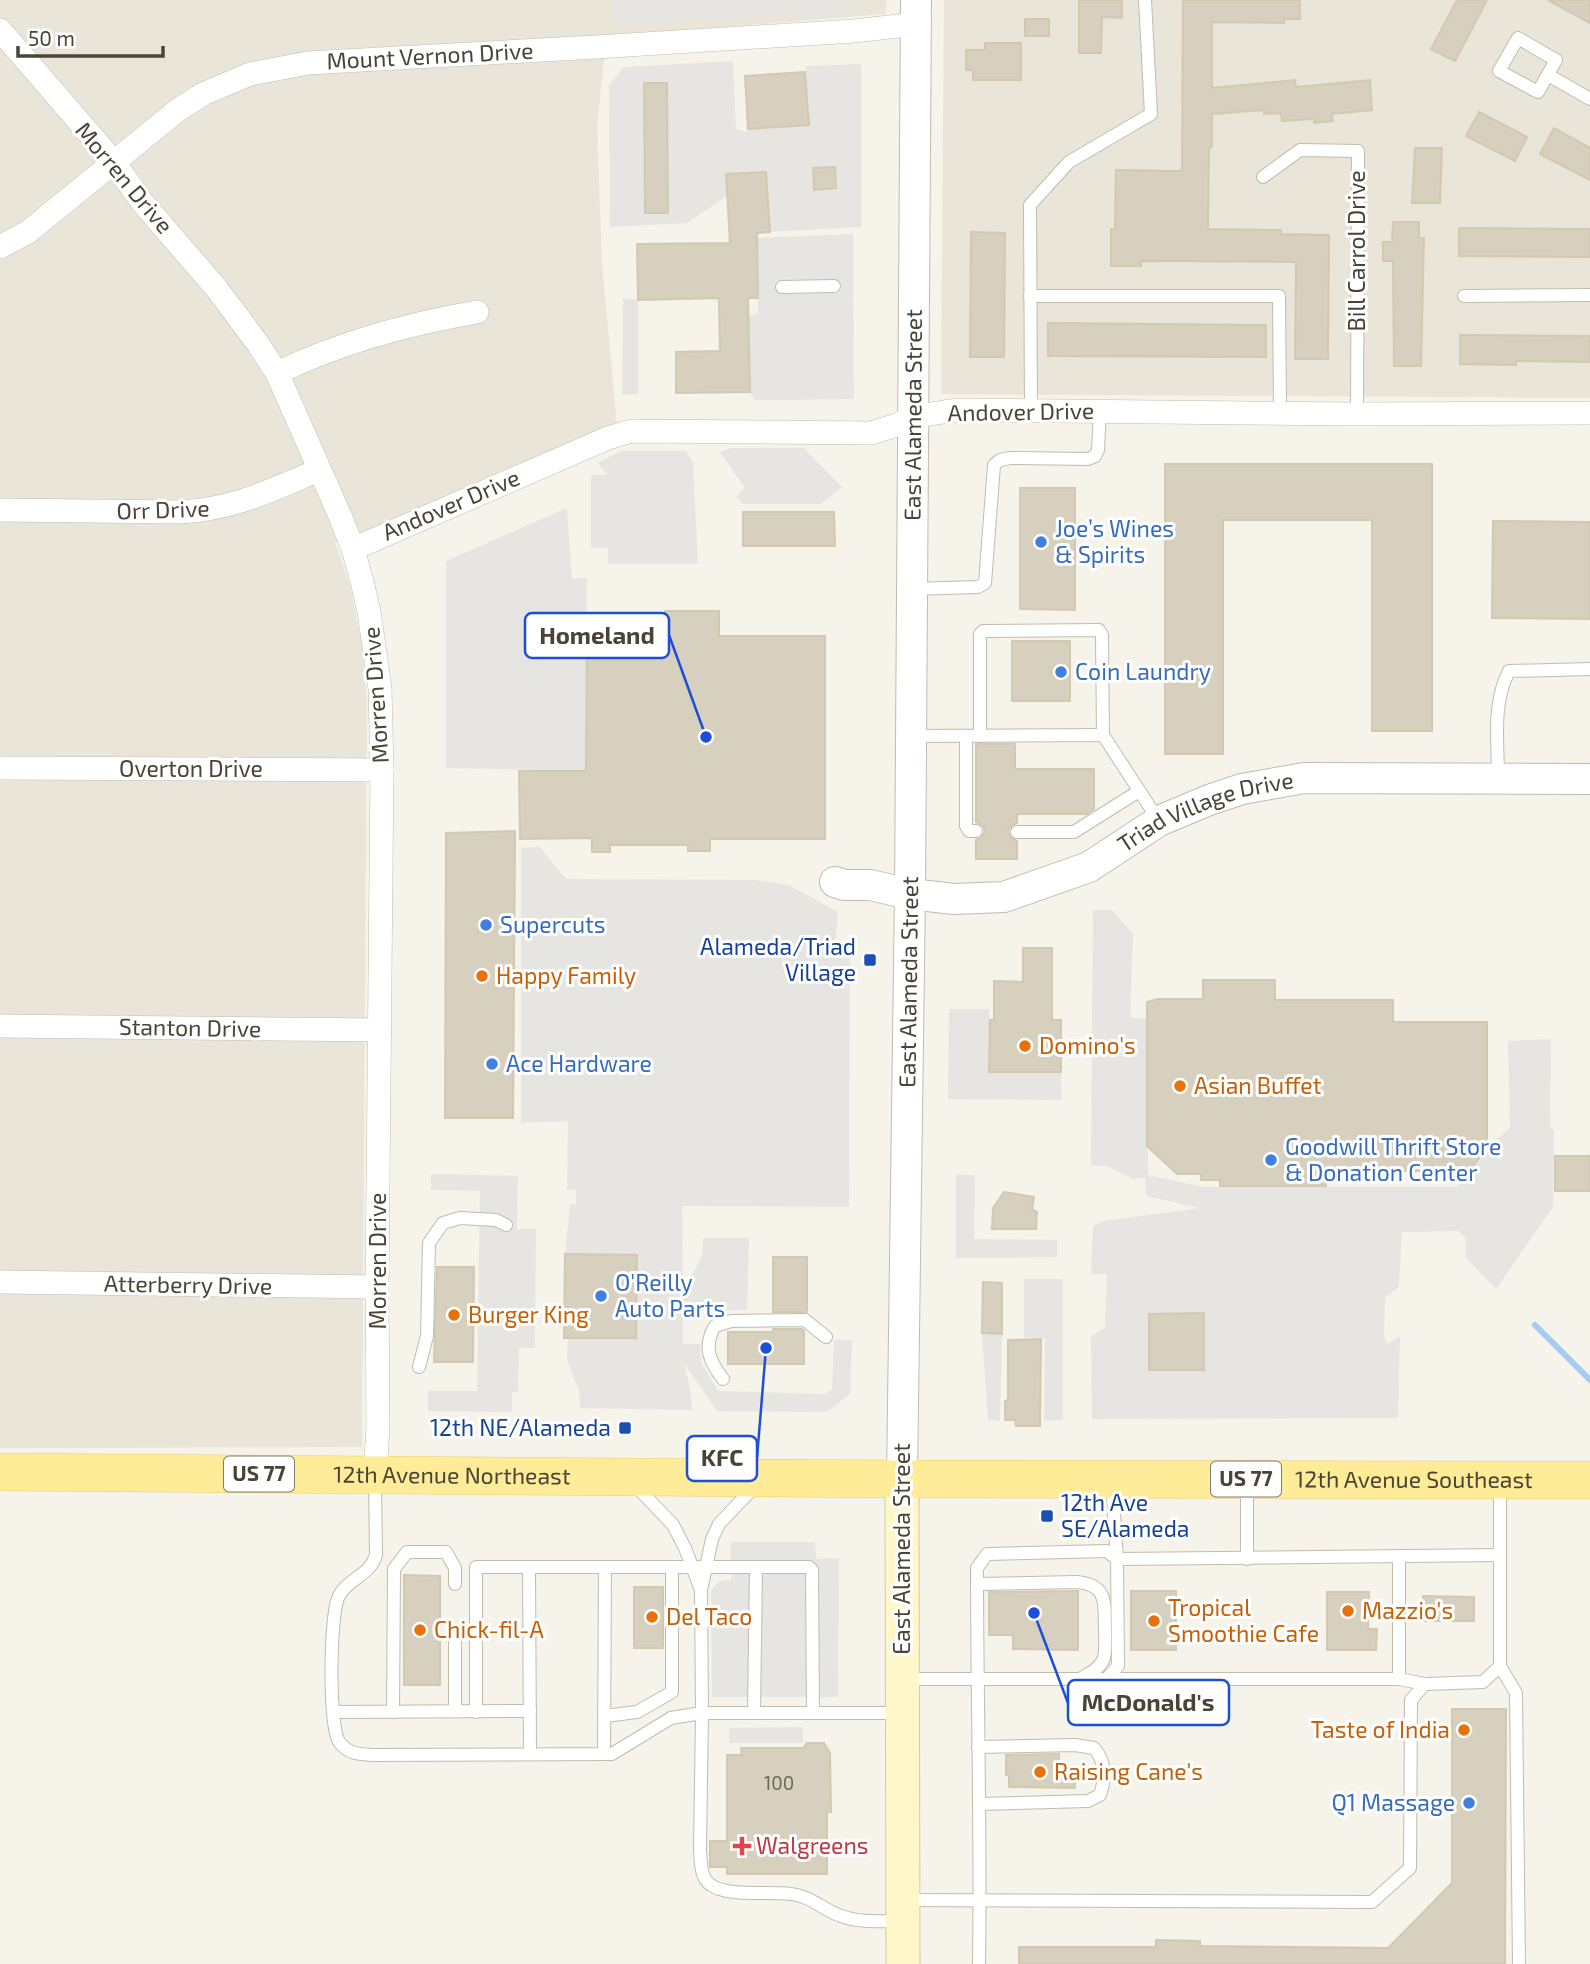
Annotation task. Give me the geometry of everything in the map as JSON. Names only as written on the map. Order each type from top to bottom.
[{"type":"main road","name":"12th Avenue Northeast","points":[[0,1472],[902,1479]]},
{"type":"main road","name":"12th Avenue Southeast","points":[[902,1479],[1590,1479]]},
{"type":"main road","name":"East Alameda Street","points":[[902,1479],[903,1964]]},
{"type":"street","name":"Mount Vernon Drive","points":[[0,247],[28,232],[113,161],[203,94],[250,74],[274,68],[363,58],[596,47],[842,31],[916,12]]},
{"type":"street","name":"East Alameda Street","points":[[902,1479],[910,894],[916,12]]},
{"type":"street","name":"Morren Drive","points":[[0,30],[92,140],[113,161],[142,202],[217,289],[258,344],[276,373],[353,549],[369,612],[380,688],[382,770],[376,1475]]},
{"type":"street","points":[[276,373],[344,344],[384,331],[477,312]]},
{"type":"street","name":"Andover Drive","points":[[353,549],[631,431],[871,433],[912,417],[956,410],[1357,414],[1590,413]]},
{"type":"street","name":"Orr Drive","points":[[0,510],[209,510],[245,501],[319,470]]},
{"type":"street","name":"Overton Drive","points":[[0,768],[382,770]]},
{"type":"street","name":"Triad Village Drive","points":[[835,882],[954,899],[1004,897],[1089,866],[1159,821],[1242,789],[1304,778],[1590,779]]},
{"type":"street","name":"Stanton Drive","points":[[0,1026],[380,1030]]},
{"type":"street","name":"Atterberry Drive","points":[[0,1283],[377,1287]]},
{"type":"lane","points":[[1031,410],[1030,205],[1069,162],[1151,114],[1145,0]]},
{"type":"lane","points":[[1518,38],[1556,60],[1548,75],[1538,92],[1499,71],[1518,38]]},
{"type":"lane","points":[[1548,75],[1590,99]]},
{"type":"lane","name":"Bill Carrol Drive","points":[[1263,177],[1300,150],[1357,151],[1357,414]]},
{"type":"lane","points":[[782,287],[834,286]]},
{"type":"lane","points":[[1464,296],[1590,295]]},
{"type":"lane","points":[[1030,296],[1279,296],[1280,413]]},
{"type":"lane","points":[[911,589],[978,587],[985,583],[994,465],[1000,460],[1010,458],[1095,457],[1098,450],[1100,411]]},
{"type":"lane","points":[[979,736],[979,635],[983,631],[1098,631],[1102,635],[1103,735],[1159,821]]},
{"type":"lane","points":[[1498,778],[1499,699],[1501,687],[1509,671],[1590,669]]},
{"type":"lane","points":[[910,736],[1103,735]]},
{"type":"lane","points":[[966,736],[966,826],[972,831]]},
{"type":"lane","points":[[1017,832],[1074,832],[1139,791]]},
{"type":"lane","points":[[419,1367],[427,1336],[429,1243],[443,1223],[460,1218],[496,1220],[506,1225]]},
{"type":"lane","points":[[723,1379],[710,1362],[707,1339],[715,1326],[730,1321],[805,1320],[826,1337]]},
{"type":"lane","points":[[376,1475],[374,1563],[338,1596],[332,1619],[333,1712],[338,1741],[350,1753],[611,1754],[671,1718],[702,1713],[902,1713]]},
{"type":"lane","points":[[626,1477],[673,1525],[701,1590]]},
{"type":"lane","points":[[763,1478],[719,1524],[701,1590],[700,1850],[701,1865],[707,1883],[719,1889],[794,1894],[814,1900],[838,1915],[853,1920],[980,1900],[1371,1902],[1410,1868],[1411,1700],[1425,1684]]},
{"type":"lane","points":[[1107,1679],[1118,1666],[1117,1559],[1112,1479]]},
{"type":"lane","points":[[1247,1479],[1247,1559]]},
{"type":"lane","points":[[1500,1479],[1500,1666],[1516,1693],[1519,1964]]},
{"type":"lane","points":[[979,1964],[977,1568],[987,1554],[1107,1551],[1117,1559],[1500,1555]]},
{"type":"lane","points":[[393,1712],[394,1569],[407,1552],[446,1552],[455,1568],[455,1584]]},
{"type":"lane","points":[[1399,1556],[1399,1679]]},
{"type":"lane","points":[[476,1567],[476,1712]]},
{"type":"lane","points":[[529,1567],[530,1754]]},
{"type":"lane","points":[[604,1754],[605,1567]]},
{"type":"lane","points":[[604,1716],[637,1712],[672,1692],[672,1567]]},
{"type":"lane","points":[[754,1713],[756,1567]]},
{"type":"lane","points":[[455,1568],[809,1567],[812,1570],[813,1713]]},
{"type":"lane","points":[[977,1584],[1077,1582],[1091,1583],[1099,1590],[1104,1599],[1103,1659],[1096,1670],[1079,1679]]},
{"type":"lane","points":[[455,1630],[455,1711]]},
{"type":"lane","points":[[902,1679],[1399,1679],[1425,1684],[1483,1682],[1500,1666]]},
{"type":"lane","points":[[333,1712],[530,1711]]},
{"type":"lane","points":[[978,1747],[1076,1745],[1094,1748],[1101,1756],[1104,1769],[1104,1784],[1100,1795],[1088,1801],[979,1804]]},
{"type":"shaded area","points":[[0,0],[886,0],[886,14],[612,36],[604,60],[597,125],[602,263],[617,427],[335,543],[350,586],[362,646],[367,701],[362,1447],[0,1448]]},
{"type":"shaded area","points":[[611,0],[847,0],[848,12],[611,23]]},
{"type":"shaded area","points":[[944,0],[1590,0],[1590,398],[941,394]]},
{"type":"shaded area","points":[[733,61],[736,129],[747,132],[748,129],[809,125],[806,66],[861,64],[861,227],[770,232],[766,172],[727,174],[728,195],[687,223],[610,227],[609,85],[624,67]]},
{"type":"shaded area","points":[[853,234],[854,399],[755,400],[750,392],[749,315],[758,314],[757,238]]},
{"type":"shaded area","points":[[623,298],[638,300],[638,394],[622,395]]},
{"type":"shaded area","points":[[732,448],[804,448],[842,487],[821,504],[743,504],[736,497],[745,488],[720,452]]},
{"type":"shaded area","points":[[621,451],[686,451],[693,463],[698,564],[608,564],[608,548],[591,548],[591,475],[607,475],[598,463]]},
{"type":"shaded area","points":[[567,508],[572,579],[587,578],[586,771],[446,768],[446,561]]},
{"type":"shaded area","points":[[540,847],[566,879],[756,880],[789,885],[838,912],[835,944],[850,944],[849,1207],[682,1206],[683,1292],[702,1256],[703,1238],[749,1238],[747,1310],[683,1311],[683,1344],[700,1344],[701,1362],[718,1391],[825,1394],[832,1389],[834,1340],[852,1340],[850,1394],[827,1412],[717,1411],[684,1363],[692,1410],[580,1408],[579,1391],[567,1360],[568,1338],[636,1338],[637,1255],[565,1254],[570,1205],[576,1204],[576,1189],[567,1190],[568,1121],[521,1123],[521,848]]},
{"type":"shaded area","points":[[1093,910],[1112,910],[1133,934],[1130,1017],[1147,1019],[1148,1175],[1203,1187],[1457,1187],[1487,1148],[1510,1128],[1508,1041],[1551,1039],[1553,1207],[1496,1289],[1466,1258],[1466,1239],[1459,1231],[1402,1232],[1399,1287],[1385,1298],[1384,1335],[1387,1344],[1400,1336],[1398,1418],[1092,1419],[1091,1336],[1105,1328],[1107,1274],[1091,1274],[1093,1226],[1104,1221],[1200,1208],[1146,1196],[1145,1178],[1133,1179],[1107,1166],[1091,1165]]},
{"type":"shaded area","points":[[949,1009],[989,1009],[990,1072],[1061,1072],[1062,1100],[948,1099]]},
{"type":"shaded area","points":[[431,1174],[518,1176],[517,1229],[536,1229],[535,1348],[519,1348],[518,1392],[512,1392],[512,1412],[428,1411],[428,1391],[477,1391],[480,1191],[431,1190]]},
{"type":"shaded area","points":[[956,1175],[975,1175],[974,1239],[1057,1240],[1057,1257],[956,1258]]},
{"type":"shaded area","points":[[1024,1279],[1063,1279],[1063,1420],[1044,1421],[1045,1338],[1024,1337]]},
{"type":"shaded area","points":[[982,1333],[1002,1334],[1000,1421],[988,1420]]},
{"type":"shaded area","points":[[731,1542],[815,1542],[816,1559],[839,1558],[838,1697],[712,1697],[711,1591],[719,1581],[731,1580]]},
{"type":"shaded area","points":[[803,1727],[803,1743],[729,1743],[729,1728]]},
{"type":"building","points":[[1079,0],[1122,0],[1122,18],[1102,17],[1101,53],[1079,53]]},
{"type":"building","points":[[1183,0],[1300,0],[1300,19],[1284,19],[1284,23],[1212,22],[1212,88],[1295,80],[1296,87],[1370,80],[1372,110],[1332,114],[1333,121],[1282,121],[1281,113],[1264,114],[1264,110],[1212,114],[1208,229],[1281,230],[1281,234],[1329,235],[1328,359],[1295,359],[1296,262],[1141,261],[1141,266],[1111,266],[1116,170],[1182,171]]},
{"type":"building","points":[[1457,0],[1487,0],[1455,61],[1431,49]]},
{"type":"building","points":[[1548,0],[1590,0],[1590,23]]},
{"type":"building","points":[[1025,19],[1049,19],[1049,36],[1025,36]]},
{"type":"building","points":[[985,43],[1021,43],[1021,80],[973,80],[973,70],[966,70],[966,50],[985,50]]},
{"type":"building","points":[[805,72],[809,125],[748,129],[745,76]]},
{"type":"building","points":[[644,83],[667,83],[668,213],[645,213]]},
{"type":"building","points":[[1479,112],[1527,137],[1515,161],[1466,136]]},
{"type":"building","points":[[1554,128],[1590,148],[1590,180],[1540,154]]},
{"type":"building","points":[[1415,148],[1442,148],[1440,203],[1412,203]]},
{"type":"building","points":[[835,167],[836,188],[814,190],[813,168]]},
{"type":"building","points":[[766,172],[770,232],[757,233],[758,298],[748,298],[750,392],[676,393],[676,352],[720,351],[719,298],[638,300],[637,244],[730,243],[726,174]]},
{"type":"building","points":[[1393,222],[1419,222],[1419,238],[1424,238],[1421,366],[1394,366],[1393,261],[1383,261],[1383,242],[1392,242]]},
{"type":"building","points":[[1459,228],[1590,229],[1590,257],[1459,256]]},
{"type":"building","points":[[971,232],[1005,233],[1004,357],[970,357]]},
{"type":"building","points":[[1048,323],[1266,325],[1266,357],[1048,356]]},
{"type":"building","points":[[1460,335],[1590,336],[1590,362],[1516,361],[1516,365],[1460,364]]},
{"type":"building","points":[[1165,464],[1432,464],[1432,731],[1372,731],[1372,520],[1223,520],[1223,754],[1165,754]]},
{"type":"building","points":[[1020,488],[1075,488],[1075,610],[1020,609]]},
{"type":"building","points":[[743,512],[834,512],[835,546],[743,546]]},
{"type":"building","points":[[1493,521],[1590,522],[1590,619],[1492,618]]},
{"type":"building","points":[[665,611],[719,611],[719,636],[825,636],[825,839],[710,839],[710,851],[688,851],[688,845],[610,845],[610,852],[592,852],[592,838],[520,839],[519,771],[586,771],[587,636],[648,636],[648,627],[665,627]]},
{"type":"building","points":[[1012,641],[1070,641],[1070,701],[1012,701]]},
{"type":"building","points":[[976,744],[1015,744],[1015,769],[1094,769],[1094,809],[1087,814],[1017,814],[1017,823],[1008,831],[1010,837],[1017,841],[1017,859],[976,859],[976,840],[985,832],[983,826],[976,822]]},
{"type":"building","points":[[515,831],[513,1118],[445,1118],[446,833]]},
{"type":"building","points":[[1023,948],[1052,948],[1052,1020],[1061,1020],[1061,1072],[989,1072],[990,1020],[994,1020],[994,981],[1023,982]]},
{"type":"building","points":[[1203,980],[1275,980],[1275,1000],[1393,1000],[1393,1022],[1487,1022],[1487,1148],[1469,1171],[1394,1171],[1394,1180],[1326,1180],[1326,1186],[1220,1186],[1220,1180],[1201,1180],[1201,1174],[1177,1174],[1147,1146],[1147,1002],[1158,999],[1203,999]]},
{"type":"building","points":[[1555,1156],[1590,1156],[1590,1191],[1555,1191]]},
{"type":"building","points":[[1004,1192],[1034,1197],[1032,1209],[1037,1212],[1036,1229],[992,1229],[993,1208]]},
{"type":"building","name":"O'Reilly Auto Parts","points":[[565,1254],[637,1255],[636,1338],[564,1338]]},
{"type":"building","points":[[773,1257],[807,1257],[807,1312],[773,1312]]},
{"type":"building","name":"Burger King","points":[[437,1267],[474,1267],[473,1362],[434,1362]]},
{"type":"building","points":[[983,1282],[1002,1283],[1002,1334],[982,1333]]},
{"type":"building","points":[[1204,1313],[1204,1370],[1149,1370],[1149,1314]]},
{"type":"building","points":[[773,1329],[804,1331],[804,1364],[728,1364],[728,1332],[773,1332]]},
{"type":"building","points":[[1041,1339],[1040,1426],[1016,1426],[1015,1420],[1005,1420],[1005,1401],[1008,1400],[1008,1340]]},
{"type":"building","name":"Chick-fil-A","points":[[404,1575],[440,1576],[440,1685],[404,1685]]},
{"type":"building","name":"Del Taco","points":[[634,1587],[663,1587],[663,1648],[634,1648]]},
{"type":"building","points":[[1078,1591],[1078,1650],[1013,1649],[1013,1635],[989,1635],[989,1592]]},
{"type":"building","name":"Tropical Smoothie Cafe","points":[[1131,1591],[1176,1591],[1176,1650],[1131,1650]]},
{"type":"building","name":"Mazzio's","points":[[1327,1592],[1369,1592],[1368,1629],[1377,1629],[1376,1650],[1327,1650]]},
{"type":"building","points":[[1423,1596],[1474,1597],[1474,1621],[1423,1621]]},
{"type":"building","points":[[1452,1709],[1506,1709],[1505,1964],[1019,1964],[1019,1947],[1156,1947],[1156,1940],[1200,1941],[1200,1946],[1388,1948],[1452,1883]]},
{"type":"building","name":"Walgreens","points":[[807,1743],[824,1743],[830,1753],[831,1812],[827,1812],[827,1874],[727,1874],[727,1867],[710,1867],[710,1841],[727,1841],[727,1755],[742,1755],[741,1748],[803,1748]]},
{"type":"building","name":"Raising Cane's","points":[[1059,1754],[1059,1769],[1075,1770],[1075,1788],[1009,1787],[1006,1755]]},
{"type":"waterway","points":[[1535,1325],[1590,1380]]},
{"type":"place","name":"Joe’s Wines & Spirits","points":[[1041,542]]},
{"type":"place","name":"Coin Laundry","points":[[1061,672]]},
{"type":"place","name":"Homeland","points":[[706,737]]},
{"type":"place","name":"Supercuts","points":[[486,925]]},
{"type":"place","name":"Alameda/Triad Village","points":[[870,960]]},
{"type":"place","name":"Happy Family","points":[[482,976]]},
{"type":"place","name":"Domino's","points":[[1025,1046]]},
{"type":"place","name":"Ace Hardware","points":[[492,1064]]},
{"type":"place","name":"Asian Buffet","points":[[1180,1086]]},
{"type":"place","name":"Goodwill Thrift Store & Donation Center","points":[[1271,1160]]},
{"type":"place","name":"O'Reilly Auto Parts","points":[[601,1296]]},
{"type":"place","name":"Burger King","points":[[454,1315]]},
{"type":"place","name":"KFC","points":[[766,1348]]},
{"type":"place","name":"12th NE/Alameda","points":[[625,1428]]},
{"type":"place","name":"12th Ave SE/Alameda","points":[[1047,1516]]},
{"type":"place","name":"Mazzio's","points":[[1348,1611]]},
{"type":"place","name":"McDonald's","points":[[1034,1613]]},
{"type":"place","name":"Del Taco","points":[[652,1617]]},
{"type":"place","name":"Tropical Smoothie Cafe","points":[[1154,1621]]},
{"type":"place","name":"Chick-fil-A","points":[[420,1630]]},
{"type":"place","name":"Taste of India","points":[[1464,1730]]},
{"type":"place","name":"Raising Cane's","points":[[1040,1772]]},
{"type":"place","name":"Q1 Massage","points":[[1469,1803]]},
{"type":"place","name":"Walgreens","points":[[742,1846]]}]
